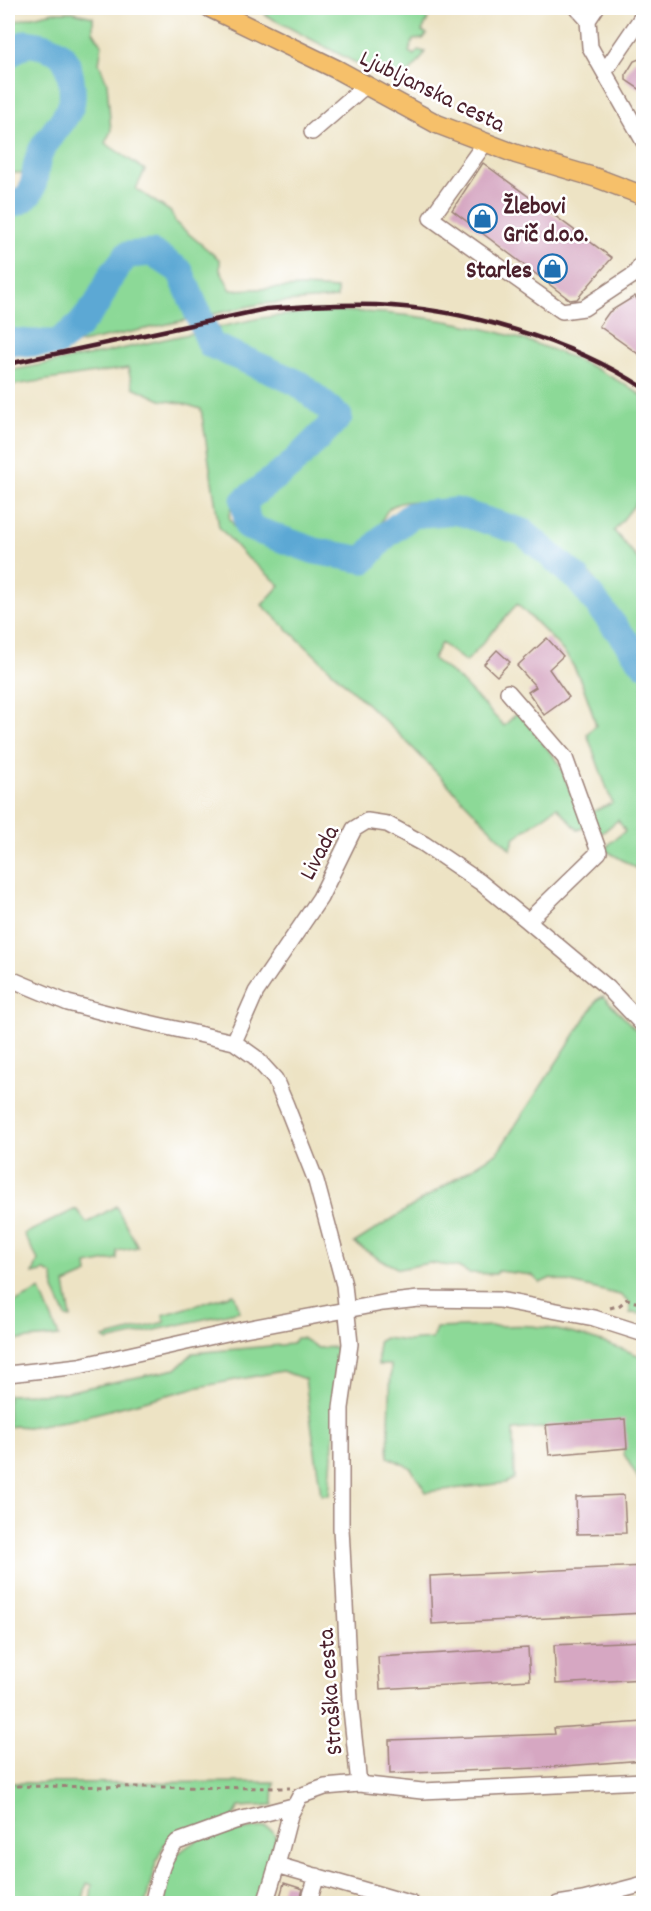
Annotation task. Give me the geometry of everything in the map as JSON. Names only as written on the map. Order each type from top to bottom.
[{"type":"main road","name":"Ljubljanska cesta","points":[[210,8],[336,69],[437,124],[484,143],[597,178],[644,196]]},
{"type":"street","points":[[577,8],[592,14],[590,47],[644,142]]},
{"type":"street","points":[[605,71],[644,14]]},
{"type":"street","points":[[312,132],[365,86]]},
{"type":"street","points":[[484,143],[431,218],[562,311],[584,308],[635,274],[644,260]]},
{"type":"street","points":[[508,692],[565,758],[600,852],[528,921]]},
{"type":"street","name":"Livada","points":[[234,1041],[256,992],[320,898],[354,829],[367,821],[387,824],[424,844],[480,882],[608,988],[644,1026]]},
{"type":"street","points":[[8,978],[68,1003],[234,1041],[255,1057],[275,1079],[316,1181],[344,1285],[346,1311]]},
{"type":"street","points":[[8,1374],[79,1366],[245,1329],[383,1303],[419,1299],[499,1300],[594,1318],[644,1334]]},
{"type":"street","name":"Straška cesta","points":[[346,1311],[350,1344],[341,1408],[341,1527],[350,1700],[359,1784],[422,1791],[644,1781]]},
{"type":"street","points":[[265,1904],[293,1806],[300,1796],[325,1787],[359,1784]]},
{"type":"street","points":[[152,1904],[165,1859],[177,1842],[235,1821],[293,1806]]},
{"type":"street","points":[[277,1865],[412,1904]]},
{"type":"street","points":[[308,1904],[317,1876]]},
{"type":"street","points":[[558,1904],[584,1902],[644,1884]]},
{"type":"path","points":[[8,1786],[291,1788]]},
{"type":"green space","points":[[270,8],[409,8],[428,19],[422,31],[427,34],[423,39],[413,40],[409,52],[414,55],[418,50],[425,52],[410,71],[388,80],[265,15]]},
{"type":"green space","points":[[54,12],[73,12],[93,17],[93,31],[102,45],[99,63],[107,83],[111,131],[105,143],[145,170],[136,189],[171,212],[176,223],[220,260],[220,270],[231,290],[304,287],[337,289],[337,298],[260,304],[76,344],[100,315],[123,270],[139,263],[160,267],[177,279],[192,275],[181,264],[158,251],[141,244],[131,244],[114,258],[90,303],[69,323],[49,334],[8,336],[8,210],[27,204],[35,195],[48,155],[71,122],[79,81],[75,59],[61,47],[31,36],[8,47],[8,25],[19,20]]},
{"type":"green space","points":[[28,51],[48,56],[64,69],[63,107],[44,131],[22,173],[8,173],[8,61]]},
{"type":"green space","points":[[318,311],[403,315],[445,321],[528,341],[568,356],[606,374],[643,396],[643,494],[614,531],[643,565],[643,865],[638,869],[605,850],[625,831],[618,820],[602,833],[596,829],[590,813],[612,803],[587,734],[596,725],[578,675],[558,644],[517,604],[466,662],[441,643],[433,659],[459,679],[504,726],[518,712],[559,763],[585,827],[578,830],[557,807],[514,838],[511,850],[407,742],[262,605],[280,585],[244,555],[219,527],[201,409],[161,400],[133,387],[128,368],[8,386],[8,371],[103,353],[260,318]],"holes":[[[292,457],[298,466],[252,504],[249,513],[251,518],[337,552],[350,550],[367,540],[387,511],[395,505],[420,502],[461,508],[483,512],[524,526],[560,548],[595,579],[588,586],[518,541],[461,522],[431,518],[401,519],[386,536],[370,561],[348,566],[331,565],[236,529],[229,517],[238,494]]]},
{"type":"green space","points":[[603,996],[643,1037],[643,1314],[630,1313],[630,1303],[620,1295],[551,1278],[540,1283],[532,1275],[498,1271],[496,1274],[469,1273],[458,1267],[429,1263],[399,1269],[354,1243],[498,1152],[598,999]]},
{"type":"green space","points":[[116,1206],[138,1247],[117,1251],[117,1259],[87,1265],[88,1274],[65,1284],[71,1318],[66,1317],[54,1289],[53,1275],[45,1271],[33,1274],[38,1260],[24,1234],[76,1209],[87,1223]]},
{"type":"green space","points":[[40,1290],[59,1336],[8,1341],[8,1306]]},
{"type":"green space","points":[[234,1294],[240,1311],[107,1341],[104,1338],[165,1322],[163,1315]]},
{"type":"green space","points":[[532,1326],[575,1334],[643,1357],[643,1487],[624,1454],[622,1422],[513,1430],[514,1479],[505,1483],[426,1492],[411,1468],[388,1457],[391,1365],[378,1365],[378,1342],[385,1338],[407,1341],[432,1339],[436,1328]]},
{"type":"green space","points":[[296,1338],[302,1338],[318,1348],[338,1347],[339,1361],[329,1495],[321,1495],[305,1379],[282,1371],[194,1388],[71,1420],[28,1427],[8,1427],[8,1395],[61,1393],[176,1369],[193,1353],[292,1344]]},
{"type":"green space","points":[[274,1782],[273,1805],[239,1807],[232,1819],[170,1839],[161,1850],[145,1904],[90,1903],[92,1885],[87,1883],[82,1903],[8,1903],[8,1783]]},
{"type":"green space","points":[[266,1827],[272,1830],[276,1837],[258,1903],[161,1904],[169,1867],[175,1856],[188,1846],[200,1838]]},
{"type":"building","points":[[644,57],[644,92],[626,80],[626,74],[634,61]]},
{"type":"building","points":[[483,163],[612,258],[577,299],[570,300],[452,210]]},
{"type":"building","points":[[635,296],[644,310],[644,358],[599,326],[609,312]]},
{"type":"building","points":[[547,638],[563,656],[549,669],[569,697],[544,715],[528,692],[536,687],[517,666]]},
{"type":"building","points":[[497,650],[510,662],[497,676],[484,664]]},
{"type":"building","points":[[625,1419],[627,1448],[549,1455],[546,1425]]},
{"type":"building","points":[[624,1495],[626,1533],[577,1534],[576,1497]]},
{"type":"building","points":[[644,1566],[644,1613],[432,1624],[430,1576]]},
{"type":"building","points":[[644,1641],[644,1679],[556,1684],[554,1645]]},
{"type":"building","points":[[528,1648],[530,1680],[380,1689],[378,1657]]},
{"type":"building","points":[[644,1722],[644,1760],[538,1768],[390,1774],[389,1740],[555,1734],[554,1728]]},
{"type":"building","points":[[284,1883],[303,1889],[299,1904],[278,1904]]},
{"type":"waterway","points":[[8,55],[26,43],[57,52],[67,65],[72,96],[67,114],[41,151],[31,191],[19,202],[8,205]]},
{"type":"waterway","points":[[8,341],[57,343],[79,326],[97,304],[112,274],[127,255],[153,253],[180,271],[211,345],[298,383],[339,417],[289,467],[244,501],[248,527],[315,551],[364,560],[385,536],[412,515],[456,511],[523,532],[577,578],[644,664]]},
{"type":"railway","points":[[8,364],[266,309],[376,305],[444,312],[515,330],[583,355],[644,388]]},
{"type":"place","name":"Žlebovi Grič d.o.o.","points":[[482,219]]},
{"type":"place","name":"Starles","points":[[553,269]]}]
